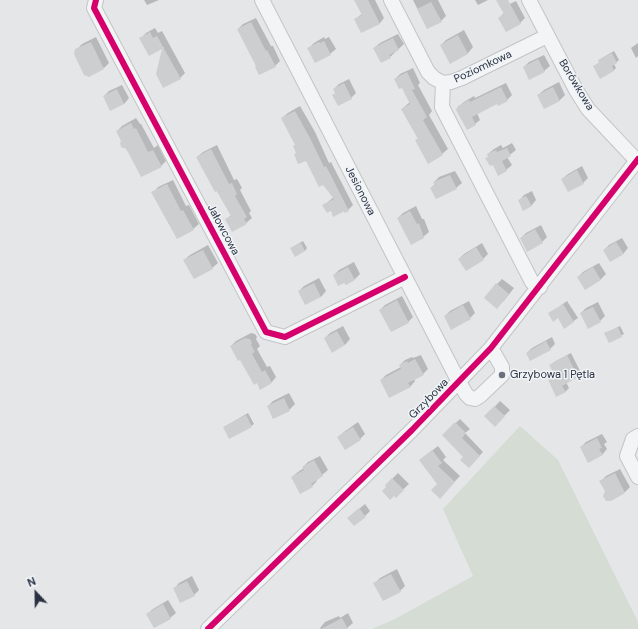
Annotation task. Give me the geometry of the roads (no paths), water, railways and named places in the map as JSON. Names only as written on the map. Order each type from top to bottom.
[{"type":"street","name":"Jałowcowa","points":[[96,0],[94,8],[266,332],[284,337],[405,277]]},
{"type":"street","name":"Jesionowa","points":[[262,0],[459,382],[468,396],[475,399],[502,375],[502,367],[491,348]]},
{"type":"street","name":"Poziomkowa","points":[[391,0],[428,72],[434,78],[443,83],[462,78],[547,36]]},
{"type":"street","name":"Borówkowa","points":[[529,0],[576,90],[588,109],[638,160]]},
{"type":"street","points":[[443,83],[442,107],[532,282],[540,287]]},
{"type":"street","name":"Grzybowa","points":[[208,629],[362,480],[491,348],[638,160]]},
{"type":"street","points":[[638,436],[633,439],[627,456],[638,477]]},
{"type":"place","name":"Grzybowa 1 Pętla","points":[[502,375]]}]
